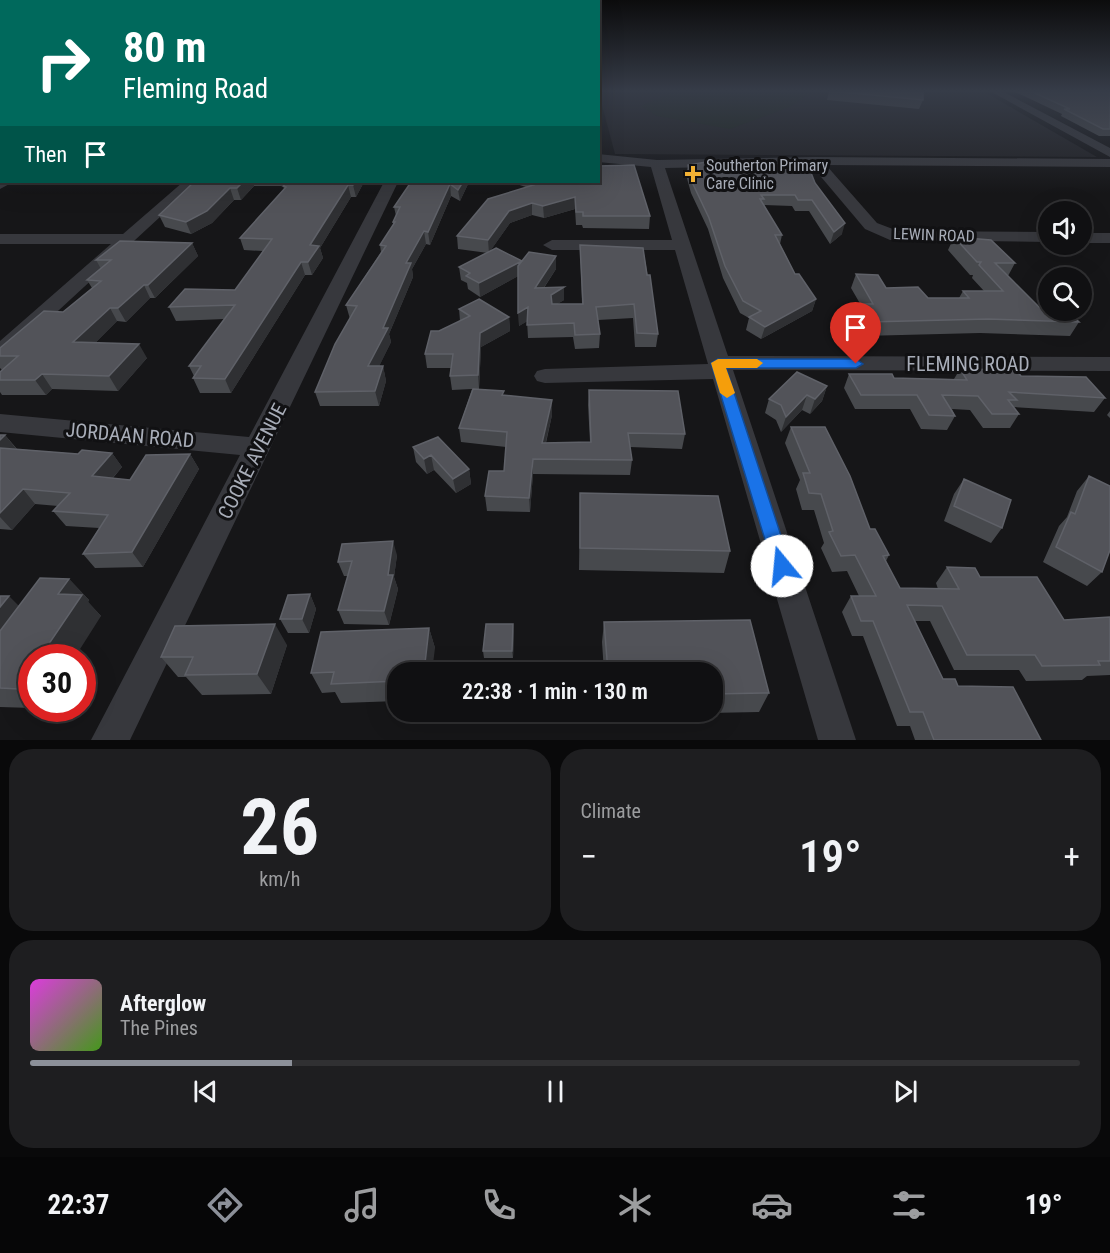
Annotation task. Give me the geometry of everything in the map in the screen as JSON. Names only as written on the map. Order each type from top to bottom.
[{"type":"street","points":[[1057,125],[1110,153]]},
{"type":"street","points":[[600,158],[657,164],[815,161],[1110,163]]},
{"type":"street","name":"LEWIN ROAD","points":[[815,161],[871,226],[880,231],[896,236],[1038,237]]},
{"type":"street","points":[[657,164],[837,740]]},
{"type":"street","points":[[0,352],[190,183]]},
{"type":"street","name":"COOKE AVENUE","points":[[110,740],[391,183]]},
{"type":"street","points":[[1092,238],[1110,238]]},
{"type":"street","points":[[0,239],[129,239]]},
{"type":"street","points":[[552,245],[682,245]]},
{"type":"street","name":"FLEMING ROAD","points":[[545,376],[719,367],[1110,364]]},
{"type":"street","name":"JORDAAN ROAD","points":[[0,423],[259,447]]},
{"type":"shaded area","points":[[607,125],[1041,125],[1097,157],[615,154]]},
{"type":"shaded area","points":[[705,125],[742,125],[730,129]]},
{"type":"building","points":[[1094,125],[1110,125],[1110,129],[1103,129]]},
{"type":"building","points":[[706,162],[720,171],[768,171],[766,163],[808,165],[815,183],[845,223],[834,232],[812,200],[798,200],[795,195],[761,195],[764,199],[760,199],[782,235],[775,235],[795,274],[799,274],[816,299],[765,327],[749,317],[761,311],[743,301],[725,266],[709,218],[692,182],[688,165]]},
{"type":"building","points":[[634,165],[650,216],[583,216],[583,212],[576,212],[575,197],[543,206],[532,203],[509,211],[488,240],[457,236],[488,199],[540,183],[600,183],[600,166]]},
{"type":"building","points":[[193,183],[242,183],[237,188],[230,188],[207,211],[186,222],[159,215]]},
{"type":"building","points":[[287,183],[354,183],[348,185],[310,245],[319,246],[308,262],[301,262],[225,379],[193,378],[201,366],[189,366],[235,305],[169,307],[185,289],[235,290],[272,239],[240,238],[286,187],[283,186]]},
{"type":"building","points":[[410,183],[462,183],[458,190],[450,184],[428,232],[424,231],[406,263],[411,263],[383,328],[388,328],[368,366],[383,366],[375,391],[315,392],[335,344],[357,306],[346,305],[386,246],[380,245],[395,222],[393,222],[400,207],[394,207]]},
{"type":"building","points":[[954,237],[991,240],[1015,263],[995,263],[1038,306],[1038,321],[988,319],[868,322],[863,313],[863,304],[873,304],[856,274],[878,275],[886,288],[918,287],[928,298],[969,298],[963,291],[1003,291],[979,265],[981,262],[977,262]]},
{"type":"building","points":[[120,241],[192,243],[148,285],[144,285],[118,308],[110,308],[73,342],[139,344],[109,376],[42,374],[35,380],[0,380],[0,372],[18,356],[0,356],[0,348],[44,311],[63,312],[101,281],[87,280],[111,260],[96,260]]},
{"type":"building","points":[[580,245],[643,248],[647,275],[650,275],[658,334],[637,333],[634,304],[596,307],[600,334],[575,335],[574,323],[527,325],[528,307],[518,313],[518,266],[529,252],[556,256],[535,288],[564,287],[551,295],[552,304],[583,304]]},
{"type":"building","points":[[496,248],[522,261],[479,283],[466,276],[470,273],[459,267]]},
{"type":"building","points":[[479,299],[509,317],[480,333],[478,375],[450,376],[453,354],[425,354],[431,331],[439,331],[470,316],[459,309]]},
{"type":"building","points":[[960,369],[1016,370],[1021,376],[1086,377],[1105,398],[1009,392],[1017,400],[1008,400],[1019,414],[992,414],[978,396],[942,395],[955,416],[929,415],[917,395],[861,395],[849,374],[892,374],[894,378],[967,380]]},
{"type":"building","points":[[797,372],[827,386],[815,399],[807,395],[786,417],[781,405],[769,399]]},
{"type":"building","points":[[473,389],[504,391],[502,395],[552,400],[542,443],[591,442],[589,390],[678,391],[685,434],[628,433],[632,460],[533,459],[529,498],[485,496],[489,471],[504,471],[507,432],[459,428]]},
{"type":"building","points":[[791,427],[825,427],[850,476],[870,529],[875,529],[889,555],[883,556],[900,588],[959,589],[947,567],[975,568],[980,577],[1037,577],[1064,620],[1110,617],[1110,661],[1098,661],[1100,665],[1042,666],[1035,655],[967,655],[942,606],[907,605],[943,679],[955,679],[958,686],[1013,687],[1041,740],[934,740],[923,712],[910,712],[873,621],[861,621],[851,596],[876,596],[855,555],[841,556],[829,532],[833,531],[821,494],[809,493],[803,473],[810,473]]},
{"type":"building","points":[[438,437],[469,469],[453,479],[431,455],[424,459],[413,447]]},
{"type":"building","points":[[0,448],[78,454],[82,450],[112,453],[92,476],[130,480],[146,455],[190,454],[132,552],[83,554],[108,515],[53,511],[70,493],[23,489],[0,513]]},
{"type":"building","points":[[1089,476],[1110,486],[1110,550],[1102,572],[1056,547],[1071,512],[1075,514]]},
{"type":"building","points":[[964,479],[1011,500],[1002,528],[954,506]]},
{"type":"building","points":[[580,493],[718,496],[730,551],[580,548]]},
{"type":"building","points":[[393,541],[388,575],[393,575],[384,611],[338,610],[352,561],[338,562],[342,544]]},
{"type":"building","points":[[40,578],[69,579],[58,594],[82,595],[49,644],[18,644],[18,689],[0,688],[0,631]]},
{"type":"building","points":[[310,594],[302,619],[280,619],[288,595]]},
{"type":"building","points":[[0,596],[9,596],[0,607]]},
{"type":"building","points":[[750,620],[769,693],[723,694],[723,662],[607,662],[604,622]]},
{"type":"building","points":[[275,624],[257,674],[185,675],[193,657],[161,657],[175,626]]},
{"type":"building","points":[[486,624],[513,624],[512,651],[483,651]]},
{"type":"building","points":[[429,628],[425,662],[387,662],[387,681],[331,684],[334,672],[311,673],[321,632]]},
{"type":"slow traffic","points":[[727,393],[718,363],[757,363]]},
{"type":"place","name":"Southerton Primary Care Clinic","points":[[693,174]]},
{"type":"route","points":[[782,566],[718,363],[856,364]]}]
